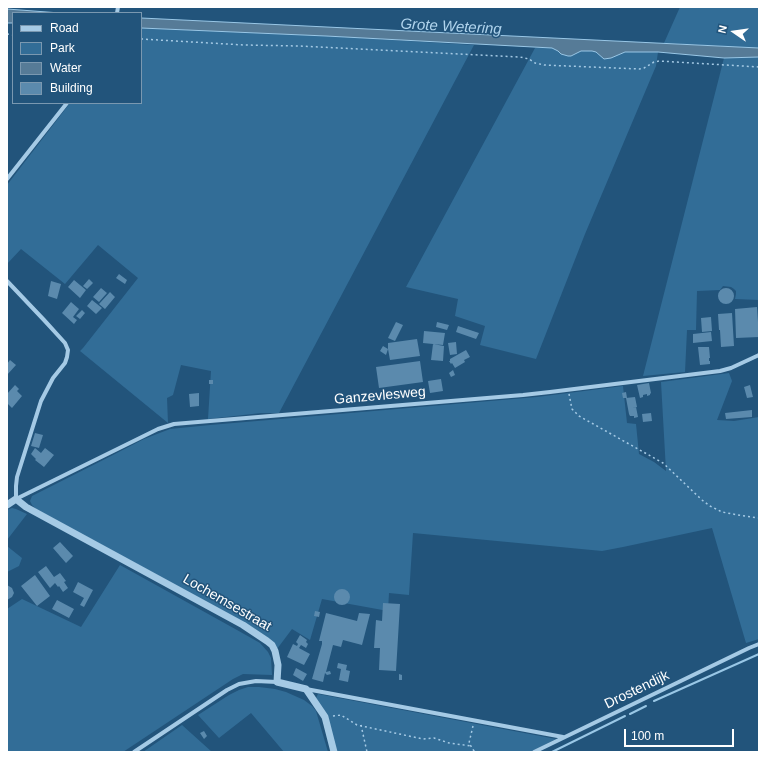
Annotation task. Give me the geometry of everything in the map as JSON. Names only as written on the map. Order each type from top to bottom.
[{"type":"street","points":[[7,179],[66,104]]},
{"type":"street","points":[[7,281],[65,343],[68,350],[65,363],[53,378],[41,401],[17,477],[16,499],[7,505]]},
{"type":"street","name":"Ganzevlesweg","points":[[16,499],[158,429],[174,424],[568,390],[720,371],[731,368],[759,355]]},
{"type":"street","name":"Lochemsestraat","points":[[16,499],[26,507],[243,625],[267,641],[272,645],[275,651],[278,665],[277,682]]},
{"type":"street","name":"Drostendijk","points":[[534,752],[759,644]]},
{"type":"street","points":[[134,752],[227,690],[239,684],[256,680],[277,682],[306,689],[563,737]]},
{"type":"street","points":[[306,689],[325,717],[334,752]]},
{"type":"path","points":[[142,39],[520,57],[529,59],[539,64],[560,66],[639,69],[659,61],[759,67]]},
{"type":"path","points":[[568,390],[572,409],[579,416],[663,463],[710,506],[722,512],[759,518]]},
{"type":"path","points":[[325,717],[342,715],[357,725],[423,739],[434,738],[449,743],[471,746]]},
{"type":"path","points":[[473,752],[474,751],[469,743],[474,720]]},
{"type":"path","points":[[361,725],[367,752]]},
{"type":"green space","points":[[680,7],[759,7],[759,48],[664,43]]},
{"type":"green space","points":[[142,28],[326,36],[474,45],[279,413],[261,413],[208,419],[211,371],[181,365],[173,395],[167,398],[168,423],[80,351],[138,278],[98,245],[65,284],[21,249],[7,264],[7,185],[69,104],[142,104]]},
{"type":"green space","points":[[535,48],[552,48],[561,54],[571,56],[581,51],[592,51],[596,52],[605,59],[625,52],[658,52],[656,66],[585,234],[536,359],[480,345],[485,326],[455,316],[458,299],[406,287]]},
{"type":"green space","points":[[759,57],[759,300],[735,299],[736,291],[731,287],[723,286],[720,290],[697,291],[696,330],[687,330],[685,372],[643,376],[724,58]]},
{"type":"green space","points":[[729,373],[732,381],[717,420],[734,421],[759,417],[759,639],[746,643],[712,528],[602,551],[413,533],[409,595],[389,593],[388,611],[322,599],[310,640],[292,629],[277,649],[270,639],[249,625],[36,509],[30,501],[32,496],[144,439],[170,429],[537,397],[623,386],[627,423],[636,424],[639,454],[654,462],[666,471],[661,382]]},
{"type":"green space","points":[[12,508],[27,514],[7,540],[7,510]]},
{"type":"green space","points":[[7,546],[22,558],[19,566],[7,572]]},
{"type":"green space","points":[[120,565],[260,643],[271,658],[272,675],[243,674],[233,679],[123,752],[7,752],[7,609],[22,599],[81,627]]},
{"type":"green space","points":[[248,687],[275,689],[286,692],[304,700],[312,706],[316,711],[328,752],[284,752],[251,713],[219,738],[198,715],[229,695]]},
{"type":"green space","points":[[318,694],[556,739],[530,752],[337,752],[316,698]]},
{"type":"green space","points":[[182,725],[212,752],[143,752]]},
{"type":"water","points":[[7,9],[47,12],[12,12],[12,23],[7,23]]},
{"type":"water","points":[[142,18],[759,48],[759,57],[724,58],[658,52],[625,52],[611,58],[604,59],[596,52],[592,51],[581,51],[568,56],[561,54],[552,48],[142,28]]},
{"type":"building","points":[[119,274],[127,280],[125,284],[116,278]]},
{"type":"building","points":[[89,279],[93,283],[87,289],[83,286]]},
{"type":"building","points":[[74,280],[86,290],[80,298],[68,287]]},
{"type":"building","points":[[51,281],[61,284],[57,299],[48,296]]},
{"type":"building","points":[[101,288],[107,293],[99,302],[93,297]]},
{"type":"building","points":[[726,288],[733,293],[734,296],[729,303],[726,304],[719,299],[718,296],[723,289]]},
{"type":"building","points":[[110,292],[115,297],[105,309],[99,304]]},
{"type":"building","points":[[92,300],[102,308],[96,314],[87,306]]},
{"type":"building","points":[[71,302],[79,309],[73,317],[77,320],[74,324],[62,313]]},
{"type":"building","points":[[757,307],[759,337],[736,338],[735,309]]},
{"type":"building","points":[[82,310],[85,313],[80,319],[76,316]]},
{"type":"building","points":[[732,313],[734,346],[721,347],[718,314]]},
{"type":"building","points":[[711,317],[712,331],[702,332],[701,318]]},
{"type":"building","points":[[396,322],[403,325],[395,341],[388,338]]},
{"type":"building","points":[[437,322],[449,325],[447,330],[436,327]]},
{"type":"building","points":[[458,326],[479,333],[476,339],[456,332]]},
{"type":"building","points":[[424,331],[445,333],[443,345],[423,343]]},
{"type":"building","points":[[711,332],[712,341],[693,343],[693,334]]},
{"type":"building","points":[[417,339],[420,356],[390,360],[388,343]]},
{"type":"building","points":[[456,342],[457,354],[450,355],[448,343]]},
{"type":"building","points":[[433,344],[444,346],[443,361],[431,360]]},
{"type":"building","points":[[383,346],[388,349],[386,355],[380,351]]},
{"type":"building","points":[[698,347],[709,347],[710,364],[700,365]]},
{"type":"building","points":[[466,350],[470,357],[455,368],[449,361],[450,359]]},
{"type":"building","points":[[10,360],[16,365],[7,375],[7,364]]},
{"type":"building","points":[[420,361],[423,382],[379,388],[376,367]]},
{"type":"building","points":[[453,370],[455,375],[451,377],[449,373]]},
{"type":"building","points":[[441,379],[443,391],[430,393],[428,381]]},
{"type":"building","points":[[209,380],[213,380],[213,384],[209,384]]},
{"type":"building","points":[[649,383],[650,395],[643,395],[643,397],[640,398],[637,385]]},
{"type":"building","points":[[15,385],[19,389],[17,391],[22,396],[12,408],[7,403],[7,394]]},
{"type":"building","points":[[750,385],[753,397],[747,398],[744,387]]},
{"type":"building","points":[[626,392],[627,398],[623,398],[622,393]]},
{"type":"building","points":[[199,393],[199,406],[190,407],[189,394]]},
{"type":"building","points":[[635,397],[638,417],[634,418],[634,416],[630,416],[629,414],[626,398]]},
{"type":"building","points":[[752,410],[752,417],[726,419],[725,413]]},
{"type":"building","points":[[651,413],[652,421],[643,422],[642,414]]},
{"type":"building","points":[[35,433],[43,435],[39,448],[31,446]]},
{"type":"building","points":[[35,448],[41,453],[45,448],[54,455],[44,467],[35,460],[36,459],[31,454]]},
{"type":"building","points":[[60,542],[73,556],[66,563],[53,548]]},
{"type":"building","points":[[46,566],[54,577],[60,573],[66,581],[64,582],[68,588],[63,592],[55,583],[50,588],[38,572]]},
{"type":"building","points":[[35,575],[50,596],[37,606],[21,586]]},
{"type":"building","points":[[78,582],[93,590],[84,607],[80,605],[84,598],[73,592]]},
{"type":"building","points":[[7,585],[12,588],[14,593],[12,597],[7,600]]},
{"type":"building","points":[[342,589],[348,591],[350,597],[348,603],[342,605],[336,603],[334,597],[336,591]]},
{"type":"building","points":[[57,600],[74,609],[69,618],[52,609]]},
{"type":"building","points":[[383,603],[400,604],[396,671],[379,670],[380,648],[374,648],[376,620],[382,621]]},
{"type":"building","points":[[315,611],[320,612],[319,617],[314,616]]},
{"type":"building","points":[[326,613],[357,621],[359,613],[370,614],[362,645],[343,640],[341,647],[333,645],[326,672],[330,671],[331,674],[327,675],[325,673],[323,682],[312,679],[322,644],[322,641],[319,641]]},
{"type":"building","points":[[300,635],[307,640],[306,642],[308,644],[306,648],[301,645],[299,648],[310,654],[304,665],[287,657],[293,644],[297,646],[298,644],[296,642]]},
{"type":"building","points":[[338,663],[347,665],[346,670],[350,671],[348,682],[339,680],[341,669],[337,668]]},
{"type":"building","points":[[296,668],[307,674],[303,681],[293,675]]},
{"type":"building","points":[[399,674],[402,675],[402,680],[399,680]]},
{"type":"building","points":[[204,731],[207,736],[204,739],[200,733]]},
{"type":"waterway","points":[[654,701],[759,654]]},
{"type":"waterway","points":[[630,714],[646,706]]},
{"type":"waterway","points":[[552,752],[625,716]]},
{"type":"water label","name":"Grote Wetering","points":[[451,27]]}]
